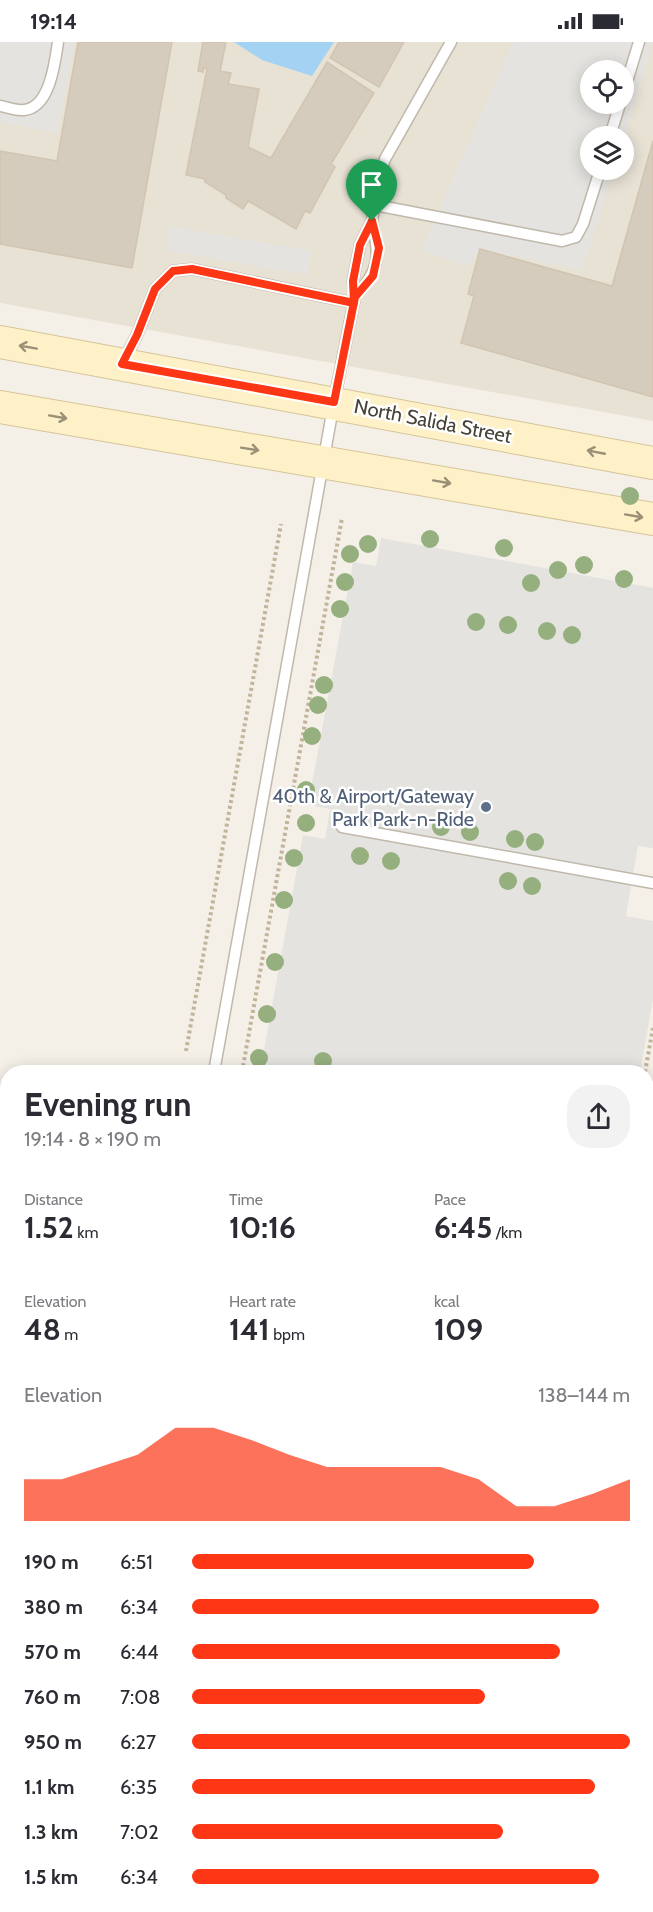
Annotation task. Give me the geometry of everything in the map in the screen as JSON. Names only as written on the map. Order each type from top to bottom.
[{"type":"street","name":"North Salida Street","points":[[0,342],[334,402],[653,463]]},
{"type":"street","points":[[0,407],[653,519]]},
{"type":"lane","points":[[0,106],[25,110],[39,103],[51,81],[58,42]]},
{"type":"lane","points":[[215,1065],[354,300],[353,281],[360,245],[372,221],[378,180],[385,159],[451,42]]},
{"type":"lane","points":[[633,60],[639,42]]},
{"type":"lane","points":[[375,205],[562,242],[576,237],[583,224],[597,180]]},
{"type":"lane","points":[[354,300],[373,276],[379,248],[372,221]]},
{"type":"lane","points":[[122,364],[137,335],[155,289],[173,271],[192,269],[354,300]]},
{"type":"lane","points":[[342,827],[653,883]]},
{"type":"path","points":[[243,1065],[342,518]]},
{"type":"path","points":[[186,1051],[281,524]]},
{"type":"path","points":[[646,1065],[653,1028]]},
{"type":"shaded area","points":[[0,42],[653,42],[653,421],[0,303]]},
{"type":"shaded area","points":[[0,42],[75,42],[57,133],[0,122]]},
{"type":"shaded area","points":[[513,42],[653,42],[634,104],[634,60],[580,60],[580,114],[631,114],[627,126],[580,126],[580,180],[611,180],[582,270],[480,249],[469,266],[421,251]]},
{"type":"shaded area","points":[[169,226],[311,251],[307,275],[165,250]]},
{"type":"shaded area","name":"40th & Airport/Gateway Park Park-n-Ride","points":[[381,538],[653,588],[653,848],[638,846],[626,916],[653,921],[653,999],[641,1065],[261,1065],[303,835],[325,839],[330,809],[308,805],[353,562],[376,566]]},
{"type":"water","points":[[234,42],[334,42],[312,76],[262,60]]},
{"type":"building","points":[[78,42],[172,42],[132,268],[0,244],[0,151],[57,161]]},
{"type":"building","points":[[203,42],[226,42],[220,71],[231,73],[228,84],[259,89],[248,147],[271,158],[327,62],[374,93],[331,164],[335,167],[310,213],[305,211],[296,229],[248,201],[243,209],[205,182],[205,179],[186,175],[207,69],[203,68],[203,72],[198,71]]},
{"type":"building","points":[[339,42],[404,42],[379,87],[330,58]]},
{"type":"building","points":[[653,141],[653,397],[461,343],[474,296],[468,294],[480,249],[612,286]]},
{"type":"place","name":"40th & Airport/Gateway Park Park-n-Ride","points":[[486,807]]},
{"type":"route","points":[[372,221],[360,245],[353,281],[355,297],[354,303],[192,269],[173,271],[155,289],[137,335],[122,364],[334,402],[355,297],[373,276],[379,248],[372,221]]}]
